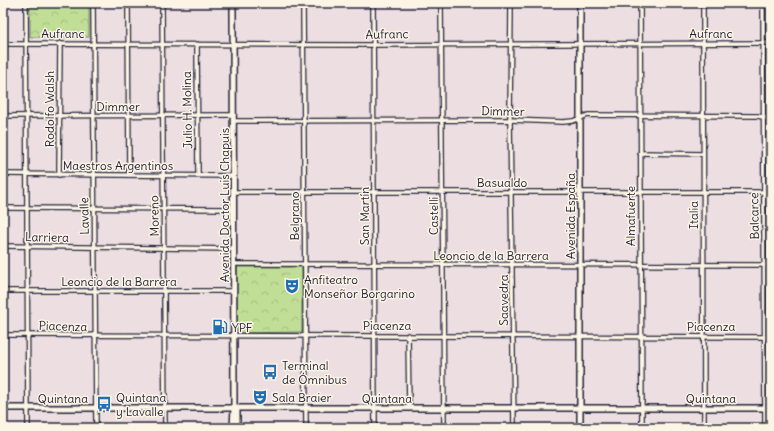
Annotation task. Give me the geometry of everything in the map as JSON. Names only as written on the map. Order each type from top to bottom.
[{"type":"main road","name":"Avenida Doctor Luis Chapuis","points":[[233,3],[234,408]]},
{"type":"main road","name":"Avenida España","points":[[580,3],[580,428]]},
{"type":"main road","name":"Quintana","points":[[3,408],[771,408]]},
{"type":"main road","points":[[233,428],[234,408]]},
{"type":"main road","points":[[234,408],[237,411],[237,428]]},
{"type":"street","points":[[26,3],[28,428]]},
{"type":"street","name":"Lavalle","points":[[93,3],[96,428]]},
{"type":"street","points":[[128,3],[129,175]]},
{"type":"street","name":"Moreno","points":[[162,3],[165,428]]},
{"type":"street","name":"Belgrano","points":[[303,3],[306,428]]},
{"type":"street","name":"San Martín","points":[[373,3],[376,428]]},
{"type":"street","name":"Castelli","points":[[441,3],[444,428]]},
{"type":"street","name":"Saavedra","points":[[511,3],[510,120],[514,428]]},
{"type":"street","name":"Almafuerte","points":[[640,3],[642,428]]},
{"type":"street","name":"Italia","points":[[703,3],[704,428]]},
{"type":"street","name":"Balcarce","points":[[763,3],[765,428]]},
{"type":"street","name":"Rodolfo Walsh","points":[[59,175],[60,43]]},
{"type":"street","name":"Aufranc","points":[[3,44],[163,43],[373,45],[442,43],[771,43]]},
{"type":"street","name":"Julio H. Molina","points":[[197,44],[198,175]]},
{"type":"street","name":"Dimmer","points":[[3,116],[197,116],[304,121],[510,120],[563,122],[588,115],[764,117],[771,119]]},
{"type":"street","points":[[640,153],[703,154]]},
{"type":"street","name":"Maestros Argentinos","points":[[3,174],[234,176]]},
{"type":"street","name":"Basualdo","points":[[234,192],[771,192]]},
{"type":"street","points":[[3,208],[234,209]]},
{"type":"street","name":"Larriera","points":[[3,246],[234,249]]},
{"type":"street","name":"Leoncio de la Barrera","points":[[234,264],[771,264]]},
{"type":"street","name":"Leoncio de la Barrera","points":[[3,291],[234,291]]},
{"type":"street","points":[[408,335],[409,408]]},
{"type":"street","name":"Piacenza","points":[[3,336],[771,336]]},
{"type":"green space","points":[[30,3],[89,3],[89,37],[30,37]]},
{"type":"green space","points":[[237,267],[302,267],[302,332],[237,333]]},
{"type":"place","name":"Anfiteatro Monseñor Borgarino","points":[[292,286]]},
{"type":"place","name":"YPF","points":[[220,327]]},
{"type":"place","name":"Terminal de Ómnibus","points":[[270,372]]},
{"type":"place","name":"Sala Braier","points":[[260,397]]},
{"type":"place","name":"Quintana y Lavalle","points":[[104,404]]}]
